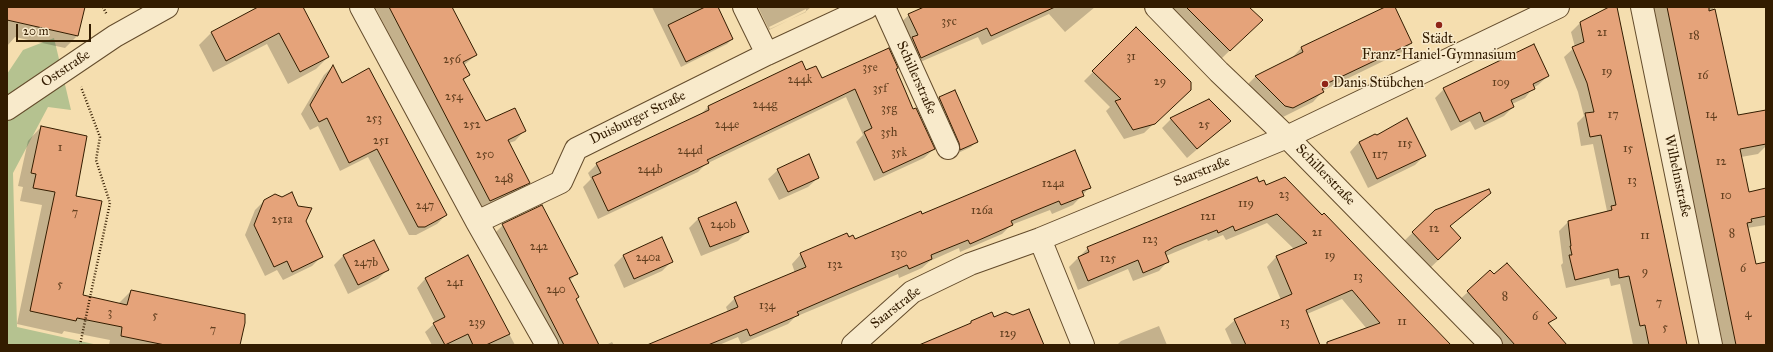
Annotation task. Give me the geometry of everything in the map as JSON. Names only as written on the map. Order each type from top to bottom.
[{"type":"street","name":"Oststraße","points":[[7,109],[115,36],[166,7]]},
{"type":"street","points":[[360,7],[477,222],[547,345]]},
{"type":"street","points":[[744,7],[768,54],[868,7]]},
{"type":"street","name":"Schillerstraße","points":[[884,7],[948,148]]},
{"type":"street","name":"Schillerstraße","points":[[1156,7],[1219,72],[1287,137],[1491,345]]},
{"type":"street","name":"Saarstraße","points":[[853,345],[912,292],[970,264],[1040,239],[1287,137],[1558,7]]},
{"type":"street","name":"Wilhelmstraße","points":[[1642,7],[1711,345]]},
{"type":"street","name":"Duisburger Straße","points":[[477,222],[560,182],[576,149],[768,54]]},
{"type":"street","points":[[1040,239],[1083,345]]},
{"type":"path","points":[[72,65],[100,137],[96,160],[110,202],[80,345]]},
{"type":"green space","points":[[54,38],[71,110],[48,107],[13,173],[17,327],[98,345],[7,345],[7,74],[23,50]]},
{"type":"building","points":[[7,7],[85,7],[78,36],[7,20]]},
{"type":"building","points":[[258,7],[303,7],[329,57],[300,72],[279,33],[226,61],[211,32]]},
{"type":"building","points":[[389,7],[452,7],[477,55],[463,62],[470,75],[463,79],[486,121],[515,108],[526,131],[508,140],[530,183],[490,201]]},
{"type":"building","points":[[705,7],[718,7],[733,39],[686,62],[668,25]]},
{"type":"building","points":[[924,7],[1055,7],[991,36],[987,28],[921,58],[912,37],[918,35],[908,14]]},
{"type":"building","points":[[1186,7],[1249,7],[1263,20],[1230,51]]},
{"type":"building","points":[[1385,7],[1395,7],[1412,43],[1328,83],[1329,86],[1322,89],[1324,92],[1293,108],[1285,106],[1255,76],[1303,52],[1301,47]]},
{"type":"building","points":[[1609,7],[1617,7],[1687,345],[1649,345],[1645,325],[1640,326],[1629,276],[1619,278],[1618,269],[1575,280],[1569,255],[1572,255],[1568,221],[1612,210],[1611,206],[1616,205],[1601,135],[1590,137],[1585,113],[1594,112],[1587,83],[1572,47],[1584,42],[1580,22]]},
{"type":"building","points":[[1667,7],[1709,7],[1709,11],[1715,9],[1738,115],[1766,110],[1766,144],[1740,149],[1749,192],[1766,188],[1766,216],[1751,219],[1752,222],[1747,223],[1756,264],[1766,262],[1766,345],[1736,345]]},
{"type":"building","points":[[1136,27],[1191,82],[1191,90],[1155,124],[1133,130],[1115,101],[1121,99],[1092,71]]},
{"type":"building","points":[[1534,44],[1549,76],[1533,84],[1535,89],[1511,100],[1514,107],[1484,122],[1480,112],[1460,122],[1443,88]]},
{"type":"building","points":[[889,48],[913,109],[916,108],[935,149],[883,173],[864,132],[872,128],[855,89],[707,160],[709,163],[608,211],[592,177],[601,173],[596,163],[709,110],[708,106],[802,61],[806,70],[816,66],[822,78]]},
{"type":"building","points":[[333,65],[342,83],[369,68],[447,215],[425,227],[418,227],[377,149],[349,163],[327,118],[319,122],[310,105]]},
{"type":"building","points":[[955,90],[978,142],[960,150],[959,143],[939,97]]},
{"type":"building","points":[[1209,99],[1231,121],[1197,149],[1170,118]]},
{"type":"building","points":[[1407,118],[1426,156],[1377,179],[1359,142],[1375,134],[1377,135]]},
{"type":"building","points":[[41,126],[87,136],[76,196],[102,201],[83,295],[127,305],[131,290],[245,314],[245,323],[240,345],[165,345],[121,336],[122,327],[77,318],[76,321],[30,311],[55,192],[33,188],[36,174],[31,173]]},
{"type":"building","points":[[1075,150],[1091,188],[1082,191],[1084,196],[1061,205],[1059,201],[1037,210],[1011,221],[1013,225],[970,244],[968,240],[931,255],[932,259],[909,269],[907,265],[797,312],[799,315],[750,336],[747,329],[708,345],[647,345],[738,307],[734,297],[806,267],[800,253],[847,233],[849,237],[853,235],[855,239],[921,211],[922,214]]},
{"type":"building","points":[[809,154],[819,178],[788,192],[777,169]]},
{"type":"building","points":[[1257,177],[1259,182],[1264,180],[1266,185],[1285,177],[1322,215],[1324,213],[1451,345],[1327,345],[1327,342],[1380,323],[1352,290],[1306,310],[1320,345],[1246,345],[1234,319],[1292,294],[1276,256],[1307,243],[1277,214],[1235,231],[1233,226],[1218,233],[1217,230],[1174,247],[1165,252],[1169,262],[1143,273],[1138,260],[1088,281],[1078,257],[1089,252],[1087,247]]},
{"type":"building","points":[[1489,189],[1491,193],[1450,226],[1461,238],[1438,260],[1412,232],[1435,210]]},
{"type":"building","points":[[292,192],[298,206],[312,208],[306,221],[323,257],[292,272],[287,261],[274,267],[254,225],[264,200],[275,194],[282,197]]},
{"type":"building","points":[[736,202],[749,232],[710,247],[698,218]]},
{"type":"building","points":[[542,205],[578,274],[569,278],[579,297],[576,299],[599,345],[564,345],[502,224]]},
{"type":"building","points":[[662,237],[673,262],[634,279],[623,255]]},
{"type":"building","points":[[374,240],[389,270],[358,285],[343,255]]},
{"type":"building","points":[[468,255],[510,334],[486,345],[473,345],[468,334],[445,345],[433,323],[445,317],[425,278]]},
{"type":"building","points":[[1507,263],[1557,318],[1548,323],[1567,345],[1515,345],[1467,291],[1490,270],[1494,274]]},
{"type":"building","points":[[1029,309],[1044,345],[919,345],[971,323],[971,321],[992,312],[994,317],[1006,312],[1013,315]]},
{"type":"place","name":"Städt. Franz-Haniel-Gymnasium","points":[[1439,25]]},
{"type":"place","name":"Danis Stübchen","points":[[1325,84]]}]
